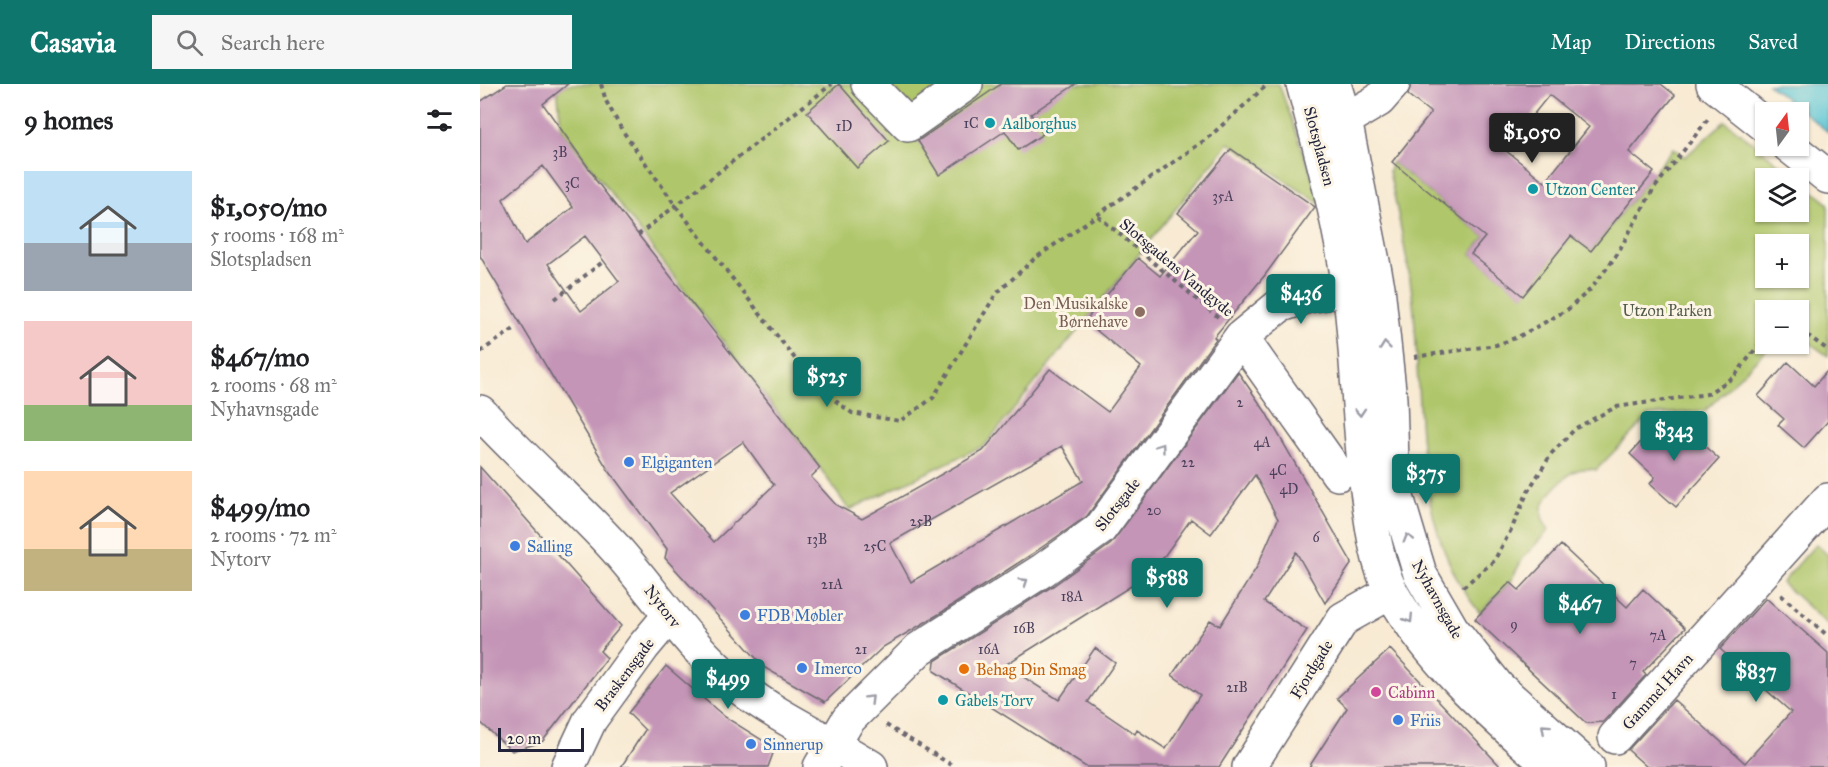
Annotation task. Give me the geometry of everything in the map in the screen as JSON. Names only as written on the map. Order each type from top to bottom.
[{"type":"street","points":[[868,84],[908,125],[966,84]]},
{"type":"street","name":"Slotspladsen","points":[[1303,84],[1349,206]]},
{"type":"street","name":"Slotspladsen","points":[[1334,84],[1345,120],[1349,206]]},
{"type":"street","points":[[1345,120],[1379,100],[1393,84]]},
{"type":"street","points":[[1720,90],[1755,117]]},
{"type":"street","points":[[1802,156],[1828,177]]},
{"type":"street","name":"Nyhavnsgade","points":[[1349,206],[1349,289],[1364,469],[1373,539],[1391,591],[1434,655],[1481,705],[1551,767]]},
{"type":"street","name":"Nyhavnsgade","points":[[1349,206],[1378,287],[1386,359],[1392,463],[1397,497],[1420,574],[1452,629],[1498,687],[1588,767]]},
{"type":"street","name":"Slotsgade","points":[[827,756],[848,720],[919,649],[1043,570],[1100,529],[1241,337],[1279,306],[1308,296],[1349,289]]},
{"type":"street","points":[[1241,337],[1338,474]]},
{"type":"street","name":"Nytorv","points":[[480,412],[613,546],[649,587],[669,616],[716,668],[740,688],[802,729],[827,756],[871,767]]},
{"type":"street","name":"Gammel Havn","points":[[1615,737],[1828,500]]},
{"type":"street","name":"Fjordgade","points":[[1249,767],[1342,619],[1391,591]]},
{"type":"street","name":"Braskensgade","points":[[568,767],[590,720],[643,647],[669,616]]},
{"type":"path","points":[[601,84],[606,100],[622,130],[676,206],[817,387],[852,412],[900,421],[933,398],[996,294],[1034,259],[1208,138],[1269,84]]},
{"type":"path","points":[[638,235],[832,84]]},
{"type":"path","points":[[1386,359],[1496,345],[1518,338],[1567,310],[1591,289],[1616,256],[1653,190],[1689,141],[1720,90]]},
{"type":"path","name":"Slotsgadens Vandgyde","points":[[1098,216],[1241,337]]},
{"type":"path","points":[[555,299],[604,261]]},
{"type":"path","points":[[480,352],[517,327]]},
{"type":"path","points":[[1809,337],[1828,350]]},
{"type":"path","points":[[1455,595],[1494,561],[1528,491],[1552,453],[1576,428],[1616,407],[1707,394],[1734,377],[1755,352]]},
{"type":"path","points":[[1761,576],[1828,636]]},
{"type":"path","points":[[861,708],[955,767]]},
{"type":"green space","points":[[557,84],[1279,84],[1322,205],[1229,143],[985,445],[849,510],[820,468],[561,128]]},
{"type":"green space","name":"Utzon Parken","points":[[1725,121],[1755,145],[1755,156],[1769,156],[1784,168],[1755,168],[1755,222],[1809,222],[1809,188],[1828,203],[1828,356],[1809,342],[1809,300],[1755,300],[1755,354],[1762,354],[1705,411],[1650,415],[1596,470],[1578,470],[1559,483],[1542,508],[1543,519],[1549,530],[1523,558],[1510,582],[1480,613],[1457,580],[1441,543],[1431,505],[1420,423],[1413,302],[1406,253],[1389,171],[1392,162],[1485,237],[1471,254],[1523,295],[1571,235],[1591,251],[1673,148],[1685,157]]},
{"type":"green space","points":[[1816,544],[1828,555],[1828,625],[1782,583]]},
{"type":"water","points":[[1768,84],[1828,84],[1828,132],[1809,117],[1809,102],[1790,102]]},
{"type":"building","points":[[507,84],[568,84],[543,104],[594,178],[820,468],[811,477],[836,505],[862,519],[983,451],[1050,369],[1108,412],[1141,367],[1085,321],[1138,258],[1160,276],[1198,230],[1178,213],[1231,149],[1315,207],[1265,275],[1214,337],[1216,339],[1087,516],[939,614],[883,647],[825,702],[765,668],[665,558],[667,549],[607,468],[480,256],[480,102]],"holes":[[[543,166],[573,207],[525,244],[503,199]],[[585,236],[619,281],[581,311],[548,264]],[[743,442],[774,485],[714,542],[670,493]],[[1062,446],[1083,481],[911,582],[890,543]]]},
{"type":"building","points":[[839,84],[889,141],[857,168],[807,112]]},
{"type":"building","name":"Aalborghus","points":[[1001,84],[1076,84],[1031,114],[1043,134],[1018,150],[1005,131],[939,175],[918,141]]},
{"type":"building","name":"Utzon Center","points":[[1411,84],[1661,84],[1675,95],[1629,152],[1654,172],[1591,251],[1571,236],[1523,296],[1471,254],[1485,237],[1392,162],[1431,113],[1408,95]],"holes":[[[1549,95],[1589,127],[1545,182],[1505,150]]]},
{"type":"building","points":[[1788,362],[1814,386],[1828,370],[1828,421],[1804,448],[1778,425],[1784,419],[1758,396]]},
{"type":"building","points":[[1238,372],[1265,411],[1352,563],[1325,603],[1296,552],[1264,602],[1307,630],[1219,767],[1086,767],[934,671],[935,661],[1053,586],[1111,544]],"holes":[[[1255,475],[1278,519],[1257,567],[1220,626],[1210,620],[1172,675],[1200,695],[1166,749],[1137,730],[1135,734],[1088,702],[1115,663],[1095,648],[1059,700],[1005,665],[1152,573],[1191,519],[1211,534]]]},
{"type":"building","points":[[1660,421],[1686,444],[1693,436],[1719,459],[1676,507],[1650,484],[1655,477],[1630,454]]},
{"type":"building","name":"Salling","points":[[480,467],[621,626],[600,651],[607,658],[542,742],[512,751],[480,722]]},
{"type":"building","points":[[1561,545],[1627,607],[1643,589],[1685,628],[1643,672],[1646,675],[1603,722],[1586,723],[1475,619],[1510,582],[1519,590]]},
{"type":"building","points":[[1766,598],[1828,653],[1828,767],[1647,767],[1628,750],[1674,700],[1745,763],[1791,712],[1720,649]]},
{"type":"building","name":"Friis","points":[[1390,649],[1501,767],[1309,767],[1347,708],[1337,698]]},
{"type":"building","points":[[666,666],[725,717],[775,748],[768,767],[621,767],[645,730],[628,713]]},
{"type":"place","name":"Aalborghus","points":[[990,123]]},
{"type":"place","name":"Utzon Center","points":[[1533,189]]},
{"type":"place","name":"Den Musikalske Børnehave","points":[[1140,312]]},
{"type":"place","name":"Elgiganten","points":[[629,462]]},
{"type":"place","name":"Salling","points":[[515,546]]},
{"type":"place","name":"FDB Møbler","points":[[745,615]]},
{"type":"place","name":"Imerco","points":[[802,668]]},
{"type":"place","name":"Behag Din Smag","points":[[964,669]]},
{"type":"place","name":"Cabinn","points":[[1376,692]]},
{"type":"place","name":"Gabels Torv","points":[[943,700]]},
{"type":"place","name":"Friis","points":[[1398,720]]},
{"type":"place","name":"Sinnerup","points":[[751,744]]}]
